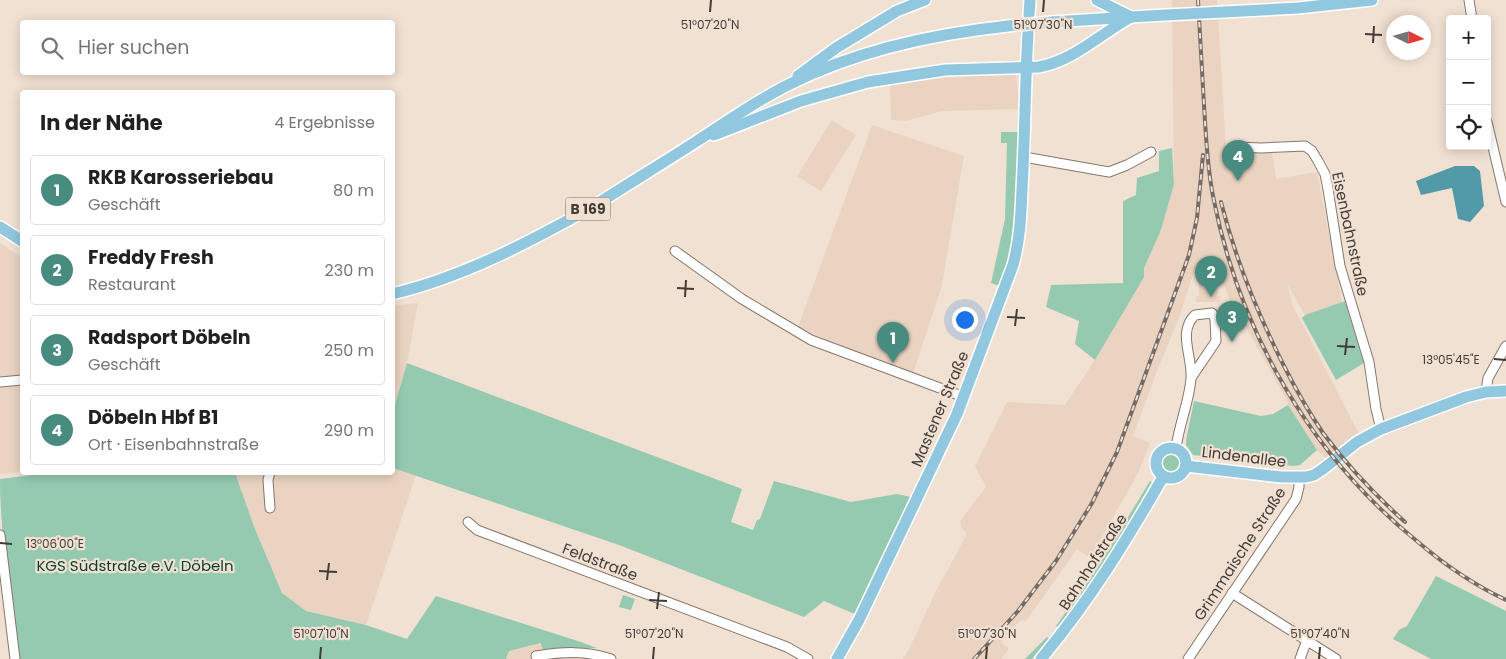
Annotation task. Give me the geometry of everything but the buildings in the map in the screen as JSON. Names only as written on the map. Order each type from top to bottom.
[{"type":"main road","points":[[790,84],[803,71],[836,48],[897,12],[925,0]]},
{"type":"main road","points":[[1029,15],[1030,0]]},
{"type":"main road","points":[[701,139],[801,101],[868,82],[945,70],[1048,65],[1072,56],[1131,17],[1097,0]]},
{"type":"main road","name":"B 169","points":[[395,293],[469,269],[537,237],[594,206],[790,84],[845,60],[897,45],[956,32],[1008,26],[1298,8],[1372,0]]},
{"type":"main road","name":"Mastener Straße","points":[[837,659],[859,620],[964,397],[1004,290],[1016,252],[1024,157],[1028,33]]},
{"type":"main road","points":[[0,227],[20,240]]},
{"type":"main road","name":"Grimmaische Straße","points":[[1299,478],[1318,472],[1357,442],[1381,429],[1458,400],[1486,392],[1506,391]]},
{"type":"main road","points":[[1176,448],[1183,453],[1186,466],[1184,472],[1176,478],[1163,477],[1156,467],[1157,456],[1164,449],[1176,448]]},
{"type":"main road","name":"Lindenallee","points":[[1186,466],[1299,478]]},
{"type":"main road","name":"Bahnhofstraße","points":[[1041,659],[1071,623],[1099,584],[1123,547],[1163,477]]},
{"type":"street","points":[[1469,0],[1471,15]]},
{"type":"street","points":[[1491,139],[1506,202]]},
{"type":"street","name":"Eisenbahnstraße","points":[[1236,147],[1305,146],[1312,151],[1325,174],[1340,266],[1369,362],[1381,429]]},
{"type":"street","points":[[1024,157],[1110,172],[1151,152]]},
{"type":"street","points":[[675,250],[742,299],[811,340],[964,397]]},
{"type":"street","points":[[1176,448],[1191,373],[1186,331],[1188,321],[1195,315],[1212,313],[1215,319],[1216,342],[1191,373]]},
{"type":"street","points":[[1486,392],[1488,378],[1506,346]]},
{"type":"street","points":[[0,382],[20,380]]},
{"type":"street","points":[[269,475],[270,508]]},
{"type":"street","name":"Grimmaische Straße","points":[[1188,659],[1296,499],[1299,478]]},
{"type":"street","name":"Feldstraße","points":[[468,522],[477,530],[787,647],[808,659]]},
{"type":"street","points":[[0,535],[15,659]]},
{"type":"street","points":[[1232,593],[1336,659]]},
{"type":"street","points":[[1300,659],[1306,640]]},
{"type":"street","points":[[536,656],[559,652],[596,654],[611,659]]},
{"type":"shaded area","points":[[1172,0],[1217,0],[1226,149],[1272,152],[1276,179],[1317,172],[1342,302],[1305,315],[1287,283],[1292,304],[1359,434],[1329,461],[1317,450],[1288,405],[1236,309],[1233,310],[1224,284],[1218,284],[1220,302],[1196,302],[1196,296],[1199,296],[1199,265],[1196,265],[1179,318],[1133,436],[1150,443],[1138,473],[1090,558],[1077,549],[1026,621],[1021,620],[1001,642],[1009,649],[1001,659],[903,659],[936,591],[967,534],[961,527],[960,521],[986,487],[975,466],[1007,402],[1065,405],[1095,360],[1143,277],[1144,268],[1161,230],[1174,184]]},
{"type":"shaded area","points":[[965,72],[1016,75],[1021,109],[942,111],[906,121],[891,120],[890,81]]},
{"type":"shaded area","points":[[832,120],[856,135],[821,191],[797,176]]},
{"type":"shaded area","points":[[872,125],[964,156],[942,285],[912,377],[798,327]]},
{"type":"shaded area","points":[[0,243],[20,257],[20,472],[0,474]]},
{"type":"shaded area","points":[[418,303],[407,363],[395,405],[395,306]]},
{"type":"shaded area","points":[[395,469],[416,475],[366,625],[306,611],[282,593],[255,529],[236,475],[395,475]]},
{"type":"shaded area","points":[[542,643],[545,657],[594,659],[506,659],[509,651]]},
{"type":"green space","points":[[1001,132],[1018,132],[1013,229],[1006,267],[1000,286],[991,283],[1005,219],[1007,143],[1001,143]]},
{"type":"green space","points":[[1172,148],[1174,184],[1161,230],[1144,268],[1144,277],[1095,360],[1075,344],[1079,321],[1046,307],[1051,285],[1123,283],[1123,201],[1136,195],[1137,178],[1159,171],[1159,151]]},
{"type":"green space","points":[[1345,301],[1364,363],[1336,380],[1302,318],[1305,315]]},
{"type":"green space","points":[[407,363],[742,489],[731,522],[753,530],[757,520],[760,519],[774,481],[851,502],[897,494],[911,497],[855,614],[824,601],[804,617],[619,545],[395,469],[395,405]]},
{"type":"green space","points":[[1194,401],[1261,416],[1273,414],[1288,405],[1317,450],[1300,465],[1294,466],[1193,455],[1186,445],[1186,440]]},
{"type":"green space","points":[[1170,453],[1177,456],[1180,463],[1177,470],[1170,473],[1163,470],[1160,463],[1163,456]]},
{"type":"green space","name":"KGS Südstraße e.V. Döbeln","points":[[32,475],[236,475],[255,529],[282,593],[306,611],[366,625],[407,639],[436,596],[597,648],[543,650],[541,643],[509,651],[506,659],[19,659],[4,546],[0,479]]},
{"type":"green space","points":[[1150,481],[1152,482],[1111,557],[1080,601],[1058,627],[1056,626],[1099,565]]},
{"type":"green space","points":[[1436,576],[1506,611],[1506,659],[1431,659],[1393,639],[1399,630],[1407,626]]},
{"type":"green space","points":[[623,595],[635,599],[631,610],[619,607]]},
{"type":"green space","points":[[1047,637],[1049,638],[1048,640],[1032,659],[1025,659]]},
{"type":"water","points":[[1455,166],[1474,166],[1480,171],[1484,206],[1470,222],[1458,219],[1452,188],[1421,195],[1416,181]]},
{"type":"railway","points":[[1198,0],[1207,151],[1213,196],[1225,246],[1241,295],[1261,342],[1285,387],[1313,430],[1344,470],[1379,508],[1449,567],[1506,600]]},
{"type":"railway","points":[[974,659],[1018,611],[1056,561],[1092,503],[1117,452],[1189,255],[1197,218],[1203,155]]},
{"type":"railway","points":[[1221,202],[1233,244],[1264,325],[1302,399],[1323,433],[1342,457],[1405,522]]},
{"type":"place","name":"Döbeln Hbf B1","points":[[1238,181]]},
{"type":"place","name":"Freddy Fresh","points":[[1211,297]]},
{"type":"place","name":"Radsport Döbeln","points":[[1232,342]]},
{"type":"place","name":"RKB Karosseriebau","points":[[893,363]]}]
